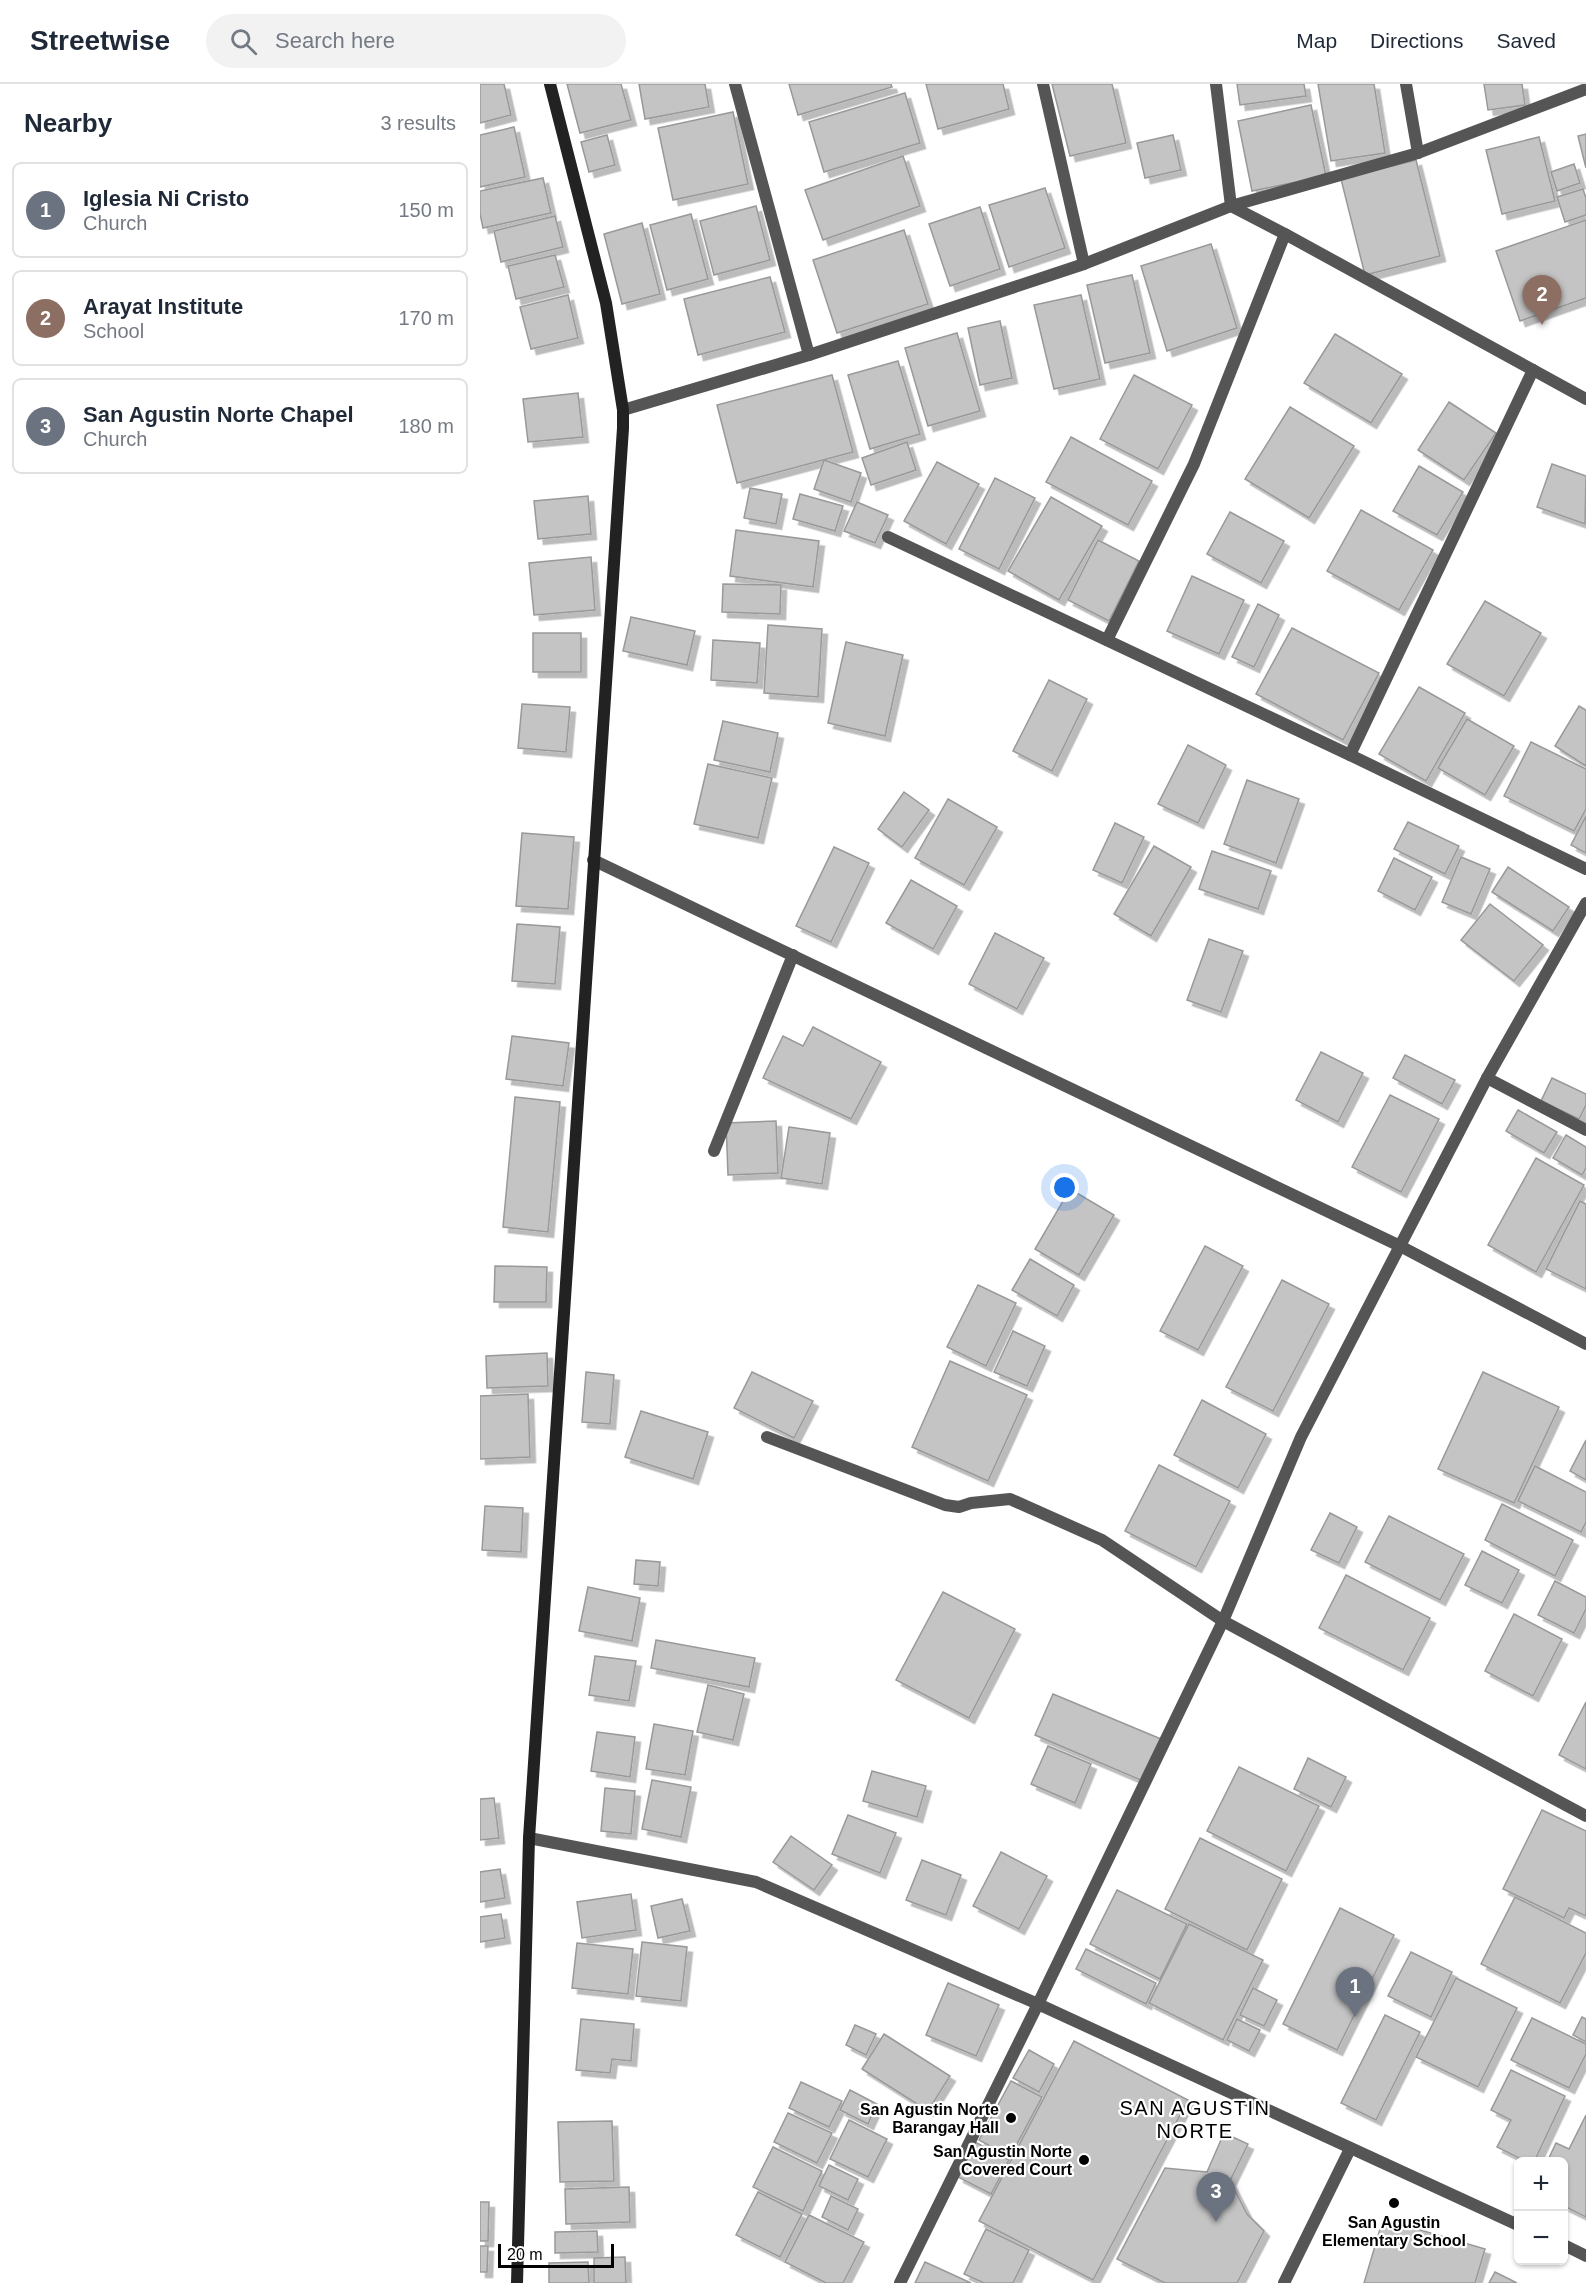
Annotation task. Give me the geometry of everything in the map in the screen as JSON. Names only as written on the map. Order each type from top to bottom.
[{"type":"street","points":[[517,2283],[529,1838],[623,410],[606,303],[550,84]]},
{"type":"street","points":[[735,84],[809,355]]},
{"type":"street","points":[[1043,84],[1084,264]]},
{"type":"street","points":[[1216,84],[1231,206]]},
{"type":"street","points":[[1406,84],[1418,153]]},
{"type":"street","points":[[623,410],[809,355],[1084,264],[1231,206],[1418,153],[1586,89]]},
{"type":"street","points":[[1231,206],[1586,399]]},
{"type":"street","points":[[1107,640],[1194,464],[1285,234]]},
{"type":"street","points":[[1350,754],[1533,370]]},
{"type":"street","points":[[888,537],[1350,754],[1586,869]]},
{"type":"street","points":[[593,860],[1400,1246],[1586,1344]]},
{"type":"street","points":[[900,2283],[1223,1621],[1301,1437],[1487,1078],[1586,903]]},
{"type":"street","points":[[714,1150],[793,955]]},
{"type":"street","points":[[1487,1078],[1586,1130]]},
{"type":"street","points":[[767,1437],[945,1505],[959,1507],[971,1503],[1010,1499],[1102,1540],[1223,1621],[1586,1816]]},
{"type":"street","points":[[529,1838],[756,1882],[1038,2004],[1514,2223]]},
{"type":"street","points":[[1284,2283],[1350,2149]]},
{"type":"street","points":[[1568,2248],[1586,2256]]},
{"type":"building","points":[[480,84],[504,84],[511,115],[480,123]]},
{"type":"building","points":[[567,84],[621,84],[631,120],[580,133]]},
{"type":"building","points":[[639,84],[705,84],[709,107],[645,119]]},
{"type":"building","points":[[789,84],[891,84],[892,87],[798,115]]},
{"type":"building","points":[[926,84],[1003,84],[1009,109],[938,129]]},
{"type":"building","points":[[1052,84],[1112,84],[1126,143],[1070,156]]},
{"type":"building","points":[[1237,84],[1304,84],[1306,96],[1240,105]]},
{"type":"building","points":[[1318,84],[1374,84],[1385,153],[1331,161]]},
{"type":"building","points":[[1484,84],[1522,84],[1525,105],[1488,110]]},
{"type":"building","points":[[905,93],[920,143],[824,172],[809,122]]},
{"type":"building","points":[[1311,105],[1326,176],[1252,191],[1238,121]]},
{"type":"building","points":[[733,112],[748,184],[673,200],[658,128]]},
{"type":"building","points":[[514,127],[525,177],[480,187],[480,135]]},
{"type":"building","points":[[1586,134],[1586,168],[1578,136]]},
{"type":"building","points":[[607,135],[615,165],[589,172],[581,142]]},
{"type":"building","points":[[1173,135],[1181,170],[1145,178],[1137,143]]},
{"type":"building","points":[[1539,137],[1555,201],[1502,214],[1486,150]]},
{"type":"building","points":[[903,156],[920,206],[823,240],[805,190]]},
{"type":"building","points":[[1416,160],[1440,256],[1365,275],[1341,179]]},
{"type":"building","points":[[1574,164],[1580,183],[1557,191],[1551,172]]},
{"type":"building","points":[[543,178],[551,213],[483,228],[480,214],[480,191]]},
{"type":"building","points":[[1045,188],[1065,248],[1009,267],[989,205]]},
{"type":"building","points":[[1583,189],[1586,198],[1586,215],[1565,222],[1557,197]]},
{"type":"building","points":[[756,206],[770,260],[714,275],[700,221]]},
{"type":"building","points":[[980,207],[1000,269],[950,286],[929,224]]},
{"type":"building","points":[[691,214],[708,279],[667,290],[650,225]]},
{"type":"building","points":[[555,216],[563,247],[501,262],[494,231]]},
{"type":"building","points":[[1586,220],[1586,298],[1520,321],[1496,251]]},
{"type":"building","points":[[642,223],[660,294],[622,304],[604,234]]},
{"type":"building","points":[[904,230],[928,304],[837,333],[813,260]]},
{"type":"building","points":[[1211,244],[1237,328],[1167,351],[1141,266]]},
{"type":"building","points":[[555,255],[564,287],[516,299],[508,266]]},
{"type":"building","points":[[1132,275],[1150,353],[1105,363],[1087,285]]},
{"type":"building","points":[[770,277],[785,332],[698,355],[684,299]]},
{"type":"building","points":[[568,295],[578,338],[531,349],[520,307]]},
{"type":"building","points":[[1081,295],[1100,379],[1054,389],[1034,305]]},
{"type":"building","points":[[1000,321],[1012,378],[980,385],[968,328]]},
{"type":"building","points":[[957,333],[980,411],[928,426],[905,348]]},
{"type":"building","points":[[1335,334],[1402,374],[1371,423],[1304,383]]},
{"type":"building","points":[[898,361],[920,434],[870,449],[848,375]]},
{"type":"building","points":[[832,375],[853,452],[737,483],[717,405]]},
{"type":"building","points":[[1134,375],[1192,405],[1158,469],[1100,439]]},
{"type":"building","points":[[578,393],[583,437],[528,442],[523,399]]},
{"type":"building","points":[[1449,402],[1496,433],[1464,480],[1418,450]]},
{"type":"building","points":[[1290,407],[1354,446],[1309,518],[1245,479]]},
{"type":"building","points":[[1071,437],[1152,481],[1128,525],[1046,482]]},
{"type":"building","points":[[907,442],[916,470],[871,485],[862,458]]},
{"type":"building","points":[[824,460],[861,473],[851,502],[814,489]]},
{"type":"building","points":[[937,462],[979,484],[946,544],[904,521]]},
{"type":"building","points":[[1552,464],[1586,476],[1585,524],[1537,507]]},
{"type":"building","points":[[1419,466],[1463,492],[1437,535],[1393,511]]},
{"type":"building","points":[[995,478],[1035,498],[999,569],[959,549]]},
{"type":"building","points":[[750,488],[782,494],[776,524],[744,518]]},
{"type":"building","points":[[800,494],[843,506],[835,531],[793,519]]},
{"type":"building","points":[[588,496],[591,534],[538,539],[534,501]]},
{"type":"building","points":[[1051,497],[1102,526],[1059,600],[1008,571]]},
{"type":"building","points":[[857,502],[888,515],[875,543],[844,531]]},
{"type":"building","points":[[1361,510],[1433,550],[1399,610],[1327,571]]},
{"type":"building","points":[[1230,512],[1284,541],[1261,583],[1207,554]]},
{"type":"building","points":[[736,530],[819,541],[813,587],[730,576]]},
{"type":"building","points":[[1098,540],[1139,561],[1109,621],[1068,600]]},
{"type":"building","points":[[591,557],[595,610],[534,615],[529,563]]},
{"type":"building","points":[[1192,576],[1244,600],[1219,654],[1167,631]]},
{"type":"building","points":[[723,584],[781,585],[780,614],[722,612]]},
{"type":"building","points":[[1485,601],[1541,633],[1504,696],[1447,664]]},
{"type":"building","points":[[1258,604],[1279,615],[1254,667],[1232,657]]},
{"type":"building","points":[[631,617],[695,631],[687,665],[623,651]]},
{"type":"building","points":[[768,625],[822,629],[818,697],[764,693]]},
{"type":"building","points":[[1292,628],[1379,673],[1343,740],[1256,694]]},
{"type":"building","points":[[533,633],[581,633],[581,672],[533,672]]},
{"type":"building","points":[[713,640],[760,643],[757,683],[711,680]]},
{"type":"building","points":[[846,642],[903,655],[885,736],[828,723]]},
{"type":"building","points":[[1049,680],[1087,699],[1052,771],[1013,751]]},
{"type":"building","points":[[1419,687],[1465,713],[1426,781],[1379,754]]},
{"type":"building","points":[[522,704],[570,707],[566,752],[518,748]]},
{"type":"building","points":[[1579,706],[1586,710],[1586,766],[1555,746]]},
{"type":"building","points":[[1467,719],[1514,746],[1485,795],[1438,768]]},
{"type":"building","points":[[723,721],[778,733],[770,772],[714,760]]},
{"type":"building","points":[[1531,742],[1586,769],[1586,809],[1574,831],[1504,796]]},
{"type":"building","points":[[1188,745],[1226,765],[1198,823],[1158,804]]},
{"type":"building","points":[[708,764],[772,778],[758,838],[694,824]]},
{"type":"building","points":[[1247,780],[1299,799],[1276,863],[1224,844]]},
{"type":"building","points":[[904,792],[929,810],[902,847],[878,829]]},
{"type":"building","points":[[948,799],[997,827],[964,885],[915,858]]},
{"type":"building","points":[[1586,816],[1586,853],[1571,845]]},
{"type":"building","points":[[1408,822],[1459,846],[1445,874],[1394,849]]},
{"type":"building","points":[[1115,823],[1144,837],[1122,883],[1093,870]]},
{"type":"building","points":[[522,833],[574,837],[568,909],[516,906]]},
{"type":"building","points":[[1154,846],[1191,867],[1151,936],[1114,914]]},
{"type":"building","points":[[834,847],[869,863],[831,942],[796,926]]},
{"type":"building","points":[[1212,851],[1271,871],[1258,909],[1199,889]]},
{"type":"building","points":[[1461,857],[1490,869],[1471,914],[1442,902]]},
{"type":"building","points":[[1394,858],[1432,877],[1415,910],[1378,891]]},
{"type":"building","points":[[1508,867],[1569,907],[1553,931],[1492,892]]},
{"type":"building","points":[[911,880],[957,906],[933,949],[886,923]]},
{"type":"building","points":[[1490,904],[1543,945],[1514,981],[1461,940]]},
{"type":"building","points":[[517,924],[560,927],[555,984],[512,981]]},
{"type":"building","points":[[995,933],[1044,958],[1017,1009],[969,984]]},
{"type":"building","points":[[1209,939],[1243,951],[1221,1012],[1187,1000]]},
{"type":"building","points":[[813,1027],[881,1062],[851,1119],[763,1078],[783,1036],[803,1046]]},
{"type":"building","points":[[512,1036],[569,1043],[563,1086],[506,1079]]},
{"type":"building","points":[[1321,1052],[1363,1073],[1338,1122],[1296,1100]]},
{"type":"building","points":[[1405,1055],[1455,1080],[1442,1104],[1393,1078]]},
{"type":"building","points":[[1552,1078],[1586,1094],[1586,1105],[1579,1119],[1541,1101]]},
{"type":"building","points":[[1390,1095],[1439,1119],[1401,1192],[1352,1167]]},
{"type":"building","points":[[515,1097],[560,1102],[548,1232],[503,1227]]},
{"type":"building","points":[[1518,1110],[1557,1132],[1544,1153],[1506,1131]]},
{"type":"building","points":[[776,1121],[778,1173],[728,1175],[726,1123]]},
{"type":"building","points":[[789,1127],[830,1133],[822,1184],[781,1178]]},
{"type":"building","points":[[1566,1135],[1586,1147],[1586,1168],[1582,1175],[1553,1158]]},
{"type":"building","points":[[1536,1158],[1584,1185],[1536,1272],[1488,1245]]},
{"type":"building","points":[[1070,1189],[1114,1215],[1079,1275],[1035,1249]]},
{"type":"building","points":[[1580,1201],[1586,1204],[1586,1289],[1546,1269]]},
{"type":"building","points":[[1205,1246],[1243,1266],[1198,1350],[1160,1331]]},
{"type":"building","points":[[1030,1259],[1074,1285],[1057,1316],[1012,1290]]},
{"type":"building","points":[[495,1266],[547,1267],[546,1302],[494,1302]]},
{"type":"building","points":[[1282,1280],[1329,1304],[1273,1411],[1226,1387]]},
{"type":"building","points":[[978,1285],[1016,1303],[986,1366],[947,1347]]},
{"type":"building","points":[[1013,1331],[1045,1346],[1027,1386],[994,1372]]},
{"type":"building","points":[[547,1353],[548,1386],[487,1388],[486,1356]]},
{"type":"building","points":[[950,1361],[1027,1395],[988,1481],[912,1447]]},
{"type":"building","points":[[586,1372],[614,1375],[610,1424],[582,1422]]},
{"type":"building","points":[[752,1372],[813,1401],[794,1438],[734,1408]]},
{"type":"building","points":[[1483,1372],[1559,1407],[1514,1503],[1438,1469]]},
{"type":"building","points":[[528,1394],[530,1457],[480,1459],[480,1396]]},
{"type":"building","points":[[1202,1400],[1266,1434],[1238,1488],[1174,1455]]},
{"type":"building","points":[[641,1411],[708,1432],[693,1479],[625,1457]]},
{"type":"building","points":[[1586,1440],[1586,1480],[1570,1471]]},
{"type":"building","points":[[1159,1465],[1230,1501],[1196,1567],[1125,1531]]},
{"type":"building","points":[[1535,1466],[1586,1492],[1586,1522],[1581,1532],[1518,1501]]},
{"type":"building","points":[[1502,1504],[1573,1540],[1555,1576],[1485,1540]]},
{"type":"building","points":[[485,1506],[523,1508],[521,1552],[482,1550]]},
{"type":"building","points":[[1330,1513],[1357,1527],[1339,1563],[1311,1550]]},
{"type":"building","points":[[1389,1516],[1464,1554],[1440,1600],[1365,1562]]},
{"type":"building","points":[[1482,1551],[1519,1570],[1502,1603],[1465,1585]]},
{"type":"building","points":[[636,1560],[660,1562],[658,1586],[634,1584]]},
{"type":"building","points":[[1346,1575],[1430,1618],[1403,1670],[1319,1628]]},
{"type":"building","points":[[1555,1581],[1586,1597],[1586,1609],[1574,1633],[1538,1615]]},
{"type":"building","points":[[588,1587],[640,1598],[632,1641],[579,1631]]},
{"type":"building","points":[[943,1592],[1015,1629],[969,1718],[896,1680]]},
{"type":"building","points":[[1514,1614],[1562,1639],[1533,1696],[1485,1671]]},
{"type":"building","points":[[656,1640],[755,1658],[749,1687],[651,1668]]},
{"type":"building","points":[[595,1656],[636,1661],[629,1701],[589,1695]]},
{"type":"building","points":[[708,1685],[744,1694],[733,1740],[697,1732]]},
{"type":"building","points":[[1053,1694],[1161,1739],[1143,1781],[1035,1735]]},
{"type":"building","points":[[1586,1702],[1586,1769],[1559,1755]]},
{"type":"building","points":[[654,1724],[693,1731],[685,1775],[646,1769]]},
{"type":"building","points":[[597,1732],[635,1737],[630,1777],[591,1771]]},
{"type":"building","points":[[1048,1746],[1091,1764],[1075,1803],[1031,1784]]},
{"type":"building","points":[[1308,1758],[1346,1777],[1331,1807],[1294,1789]]},
{"type":"building","points":[[1239,1767],[1319,1806],[1286,1871],[1207,1831]]},
{"type":"building","points":[[872,1771],[926,1786],[917,1817],[863,1801]]},
{"type":"building","points":[[652,1780],[691,1787],[681,1837],[642,1829]]},
{"type":"building","points":[[605,1788],[635,1791],[631,1834],[601,1831]]},
{"type":"building","points":[[494,1798],[499,1838],[480,1840],[480,1799]]},
{"type":"building","points":[[1542,1810],[1586,1831],[1586,1916],[1569,1908],[1564,1918],[1503,1889]]},
{"type":"building","points":[[848,1815],[896,1833],[880,1873],[832,1854]]},
{"type":"building","points":[[791,1836],[832,1865],[814,1890],[773,1862]]},
{"type":"building","points":[[1200,1838],[1282,1879],[1247,1950],[1165,1909]]},
{"type":"building","points":[[1001,1852],[1047,1876],[1019,1929],[973,1906]]},
{"type":"building","points":[[922,1860],[961,1875],[946,1915],[906,1900]]},
{"type":"building","points":[[500,1869],[505,1898],[480,1902],[480,1872]]},
{"type":"building","points":[[1117,1890],[1187,1924],[1160,1979],[1090,1944]]},
{"type":"building","points":[[631,1894],[636,1930],[582,1938],[577,1902]]},
{"type":"building","points":[[1515,1897],[1586,1933],[1586,1953],[1560,2003],[1481,1964]]},
{"type":"building","points":[[682,1899],[690,1931],[658,1938],[651,1906]]},
{"type":"building","points":[[1340,1908],[1394,1935],[1337,2050],[1283,2024]]},
{"type":"building","points":[[501,1914],[505,1938],[480,1942],[480,1917]]},
{"type":"building","points":[[1189,1924],[1263,1960],[1223,2040],[1149,2003]]},
{"type":"building","points":[[642,1942],[687,1947],[681,2001],[636,1996]]},
{"type":"building","points":[[577,1943],[633,1949],[628,1994],[572,1988]]},
{"type":"building","points":[[1086,1949],[1156,1983],[1146,2004],[1076,1969]]},
{"type":"building","points":[[1411,1952],[1452,1972],[1431,2017],[1388,1996]]},
{"type":"building","points":[[1456,1978],[1517,2008],[1478,2087],[1416,2057]]},
{"type":"building","points":[[948,1983],[999,2005],[976,2056],[926,2035]]},
{"type":"building","points":[[1253,1988],[1277,2000],[1264,2026],[1240,2015]]},
{"type":"building","points":[[1385,2015],[1420,2032],[1376,2120],[1341,2103]]},
{"type":"building","points":[[1582,2017],[1586,2019],[1586,2042],[1573,2035]]},
{"type":"building","points":[[1532,2018],[1586,2044],[1586,2054],[1569,2088],[1511,2060]]},
{"type":"building","points":[[581,2019],[634,2024],[631,2061],[612,2059],[610,2073],[576,2070]]},
{"type":"building","points":[[1237,2019],[1260,2030],[1249,2051],[1227,2040]]},
{"type":"building","points":[[855,2025],[876,2034],[866,2055],[846,2045]]},
{"type":"building","points":[[884,2034],[950,2076],[928,2111],[862,2069]]},
{"type":"building","name":"San Agustin Norte Covered Court","points":[[1074,2041],[1188,2100],[1093,2280],[979,2221]]},
{"type":"building","points":[[1029,2050],[1054,2064],[1039,2092],[1013,2078]]},
{"type":"building","points":[[1511,2070],[1565,2096],[1536,2157],[1517,2157],[1497,2147],[1511,2120],[1491,2110]]},
{"type":"building","name":"San Agustin Norte Barangay Hall","points":[[1011,2081],[1042,2097],[1010,2157],[979,2140]]},
{"type":"building","points":[[801,2082],[842,2101],[829,2127],[789,2108]]},
{"type":"building","points":[[850,2090],[877,2104],[868,2124],[840,2110]]},
{"type":"building","points":[[788,2113],[832,2133],[817,2163],[774,2142]]},
{"type":"building","points":[[1586,2115],[1586,2217],[1568,2208],[1568,2157],[1549,2157],[1556,2143],[1569,2149]]},
{"type":"building","points":[[849,2120],[887,2139],[868,2177],[830,2159]]},
{"type":"building","points":[[612,2121],[614,2181],[560,2182],[558,2122]]},
{"type":"building","points":[[1224,2133],[1248,2144],[1230,2181],[1247,2214],[1264,2231],[1237,2283],[1165,2283],[1117,2259],[1165,2168],[1207,2172]]},
{"type":"building","points":[[975,2142],[1009,2160],[991,2194],[958,2177]]},
{"type":"building","points":[[773,2147],[822,2171],[803,2211],[753,2187]]},
{"type":"building","points":[[829,2165],[858,2179],[848,2200],[819,2186]]},
{"type":"building","points":[[629,2187],[630,2222],[566,2224],[565,2189]]},
{"type":"building","points":[[758,2192],[802,2214],[780,2257],[736,2235]]},
{"type":"building","points":[[831,2196],[858,2209],[848,2230],[822,2217]]},
{"type":"building","points":[[480,2202],[489,2202],[488,2241],[480,2241]]},
{"type":"building","points":[[809,2215],[864,2242],[843,2283],[826,2283],[785,2262]]},
{"type":"building","points":[[1383,2219],[1485,2249],[1475,2283],[1364,2283]]},
{"type":"building","points":[[986,2229],[1029,2250],[1013,2283],[984,2283],[964,2274]]},
{"type":"building","points":[[597,2231],[598,2252],[555,2253],[555,2232]]},
{"type":"building","points":[[480,2246],[488,2246],[487,2272],[480,2272]]},
{"type":"building","points":[[625,2257],[626,2283],[594,2283],[594,2258]]},
{"type":"building","points":[[588,2262],[589,2283],[549,2283],[549,2263]]},
{"type":"building","points":[[925,2262],[971,2283],[915,2283]]},
{"type":"building","points":[[1495,2272],[1517,2283],[1489,2283]]},
{"type":"place","name":"Arayat Institute","points":[[1542,325]]},
{"type":"place","name":"Iglesia Ni Cristo","points":[[1355,2017]]},
{"type":"place","name":"San Agustin Norte Barangay Hall","points":[[1011,2118]]},
{"type":"place","name":"San Agustin Norte Covered Court","points":[[1084,2160]]},
{"type":"place","name":"San Agustin Elementary School","points":[[1394,2203]]},
{"type":"place","name":"San Agustin Norte Chapel","points":[[1216,2222]]},
{"type":"district","name":"SAN AGUSTIN NORTE","points":[[1195,2120]]}]
